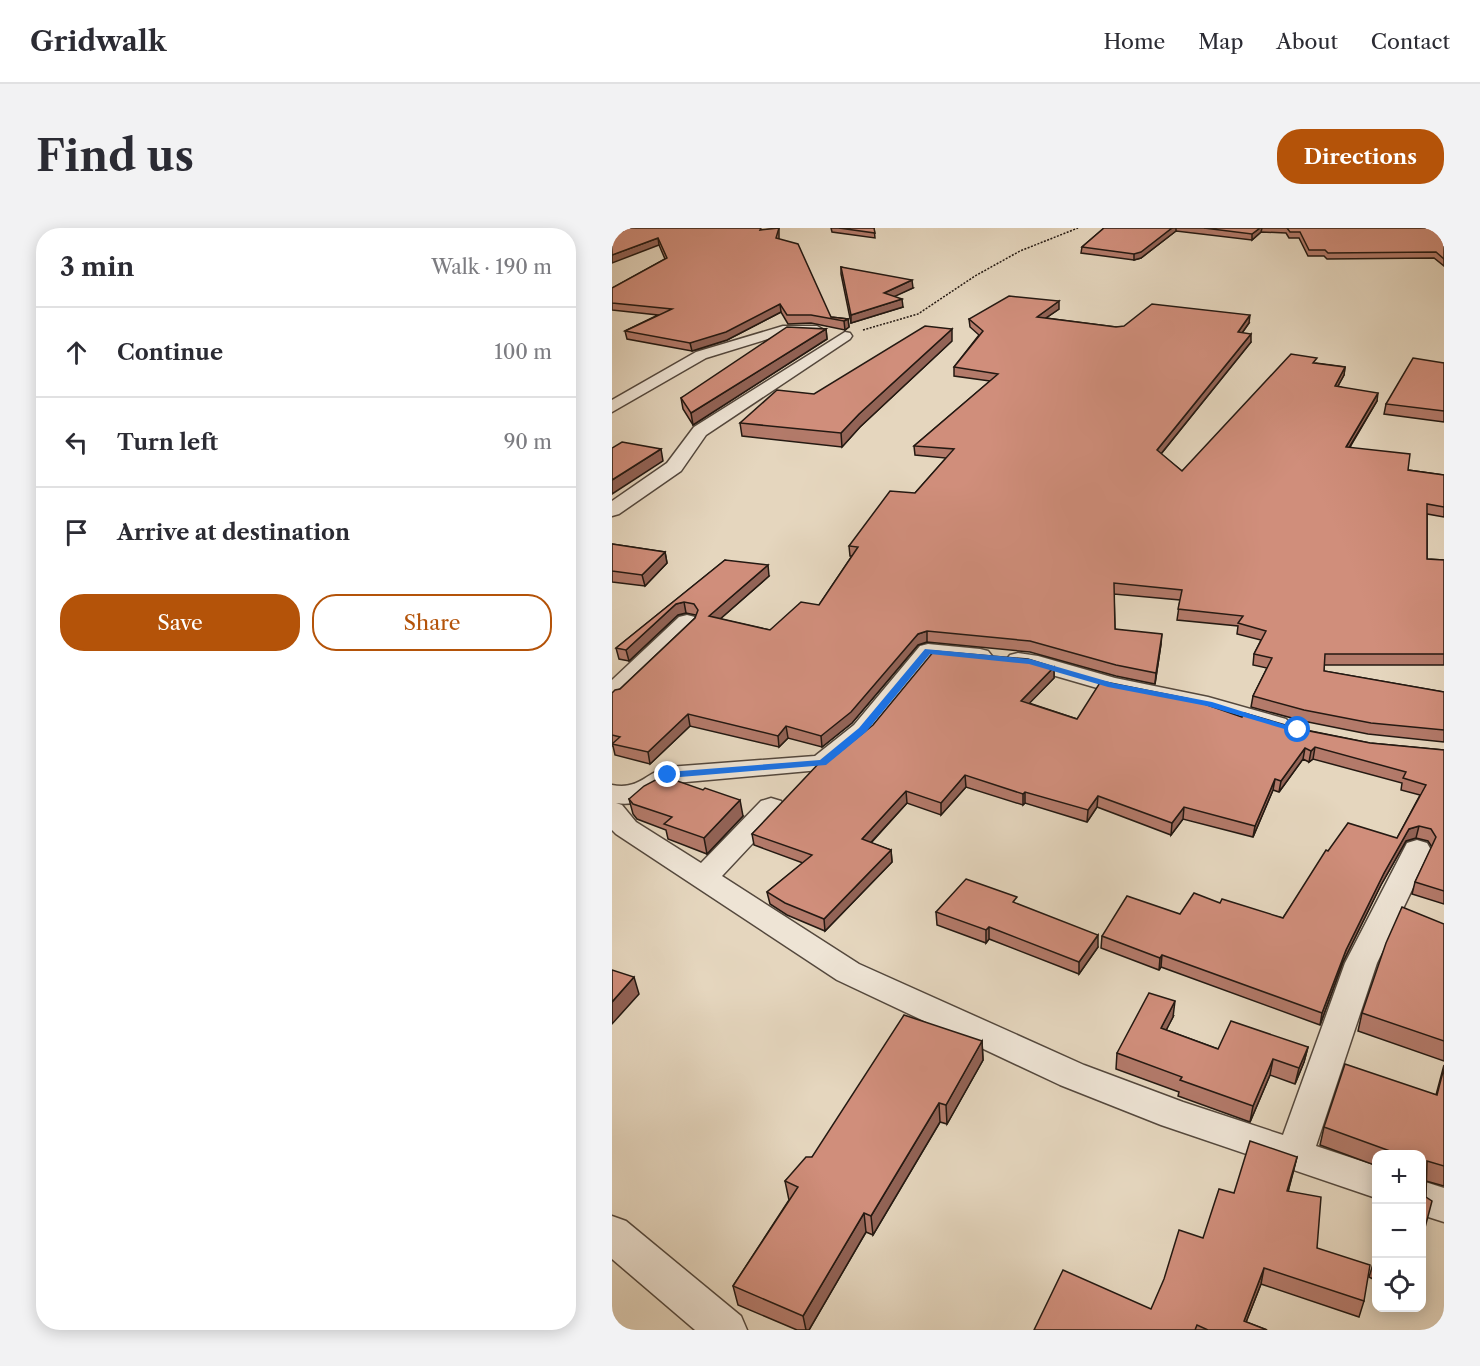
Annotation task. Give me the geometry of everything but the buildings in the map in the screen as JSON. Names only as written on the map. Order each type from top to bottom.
[{"type":"street","points":[[612,407],[701,355],[748,340],[783,330],[802,329],[845,336]]},
{"type":"street","points":[[612,510],[674,467],[700,431],[845,336]]},
{"type":"street","points":[[612,693],[687,622]]},
{"type":"street","points":[[612,794],[625,796],[647,790],[668,775],[822,763],[863,730],[928,651],[1030,661],[1111,685],[1208,704],[1298,730]]},
{"type":"street","points":[[703,879],[771,807]]},
{"type":"street","points":[[612,811],[626,828],[848,972],[1072,1075],[1174,1114],[1372,1180]]},
{"type":"street","points":[[1294,1155],[1361,963],[1417,850]]},
{"type":"street","points":[[1426,1199],[1444,1205]]},
{"type":"street","points":[[612,1234],[726,1330]]},
{"type":"path","points":[[845,336],[918,314],[975,276],[1020,251],[1078,228]]},
{"type":"route","points":[[668,775],[822,763],[863,730],[896,687],[928,651],[1030,661],[1111,685],[1208,704],[1298,730]]}]
